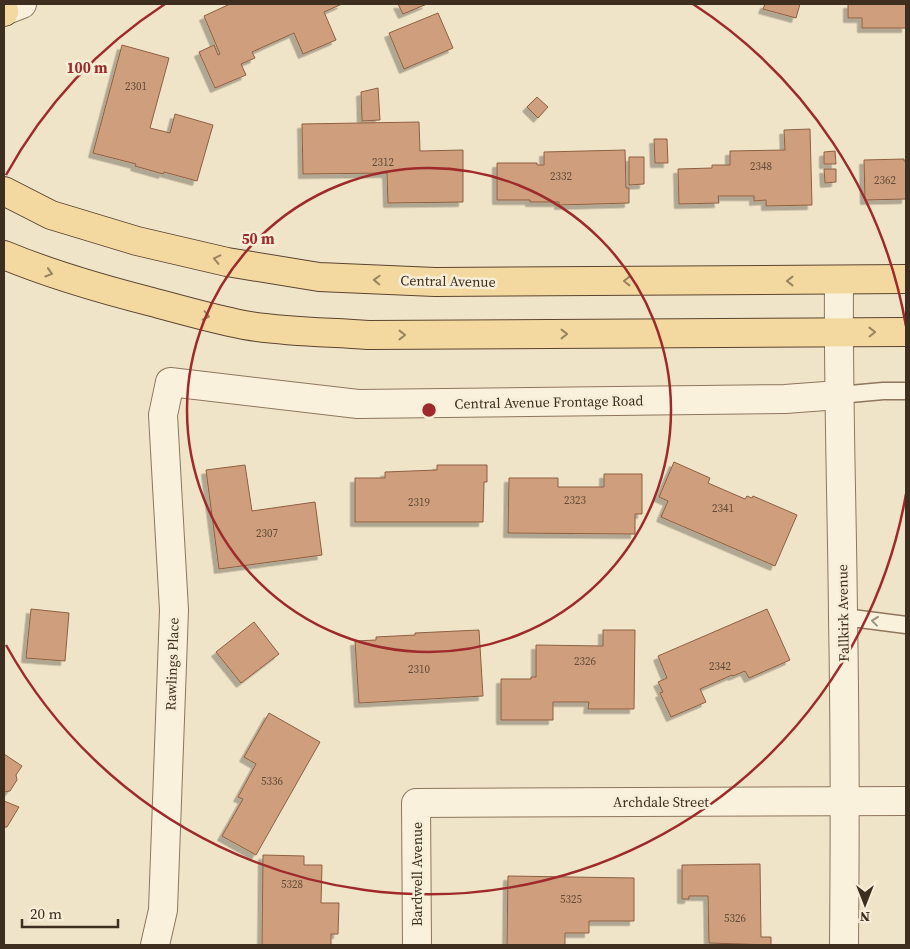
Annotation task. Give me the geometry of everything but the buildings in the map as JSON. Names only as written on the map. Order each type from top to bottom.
[{"type":"main road","name":"Central Avenue","points":[[4,192],[52,215],[137,241],[227,262],[319,277],[435,282],[906,279]]},
{"type":"main road","points":[[4,255],[36,269],[101,289],[189,312],[245,325],[299,331],[368,335],[906,332]]},
{"type":"street","points":[[4,11],[22,4]]},
{"type":"street","name":"Fallkirk Avenue","points":[[839,280],[838,333],[844,617],[844,945]]},
{"type":"street","name":"Central Avenue Frontage Road","points":[[170,382],[358,404],[785,399],[839,395]]},
{"type":"street","name":"Rawlings Place","points":[[155,945],[163,910],[174,610],[162,415],[170,382]]},
{"type":"street","name":"Archdale Street","points":[[416,803],[906,801]]},
{"type":"street","name":"Bardwell Avenue","points":[[416,803],[418,945]]},
{"type":"lane","points":[[839,395],[906,391]]},
{"type":"lane","points":[[844,617],[906,625]]}]
